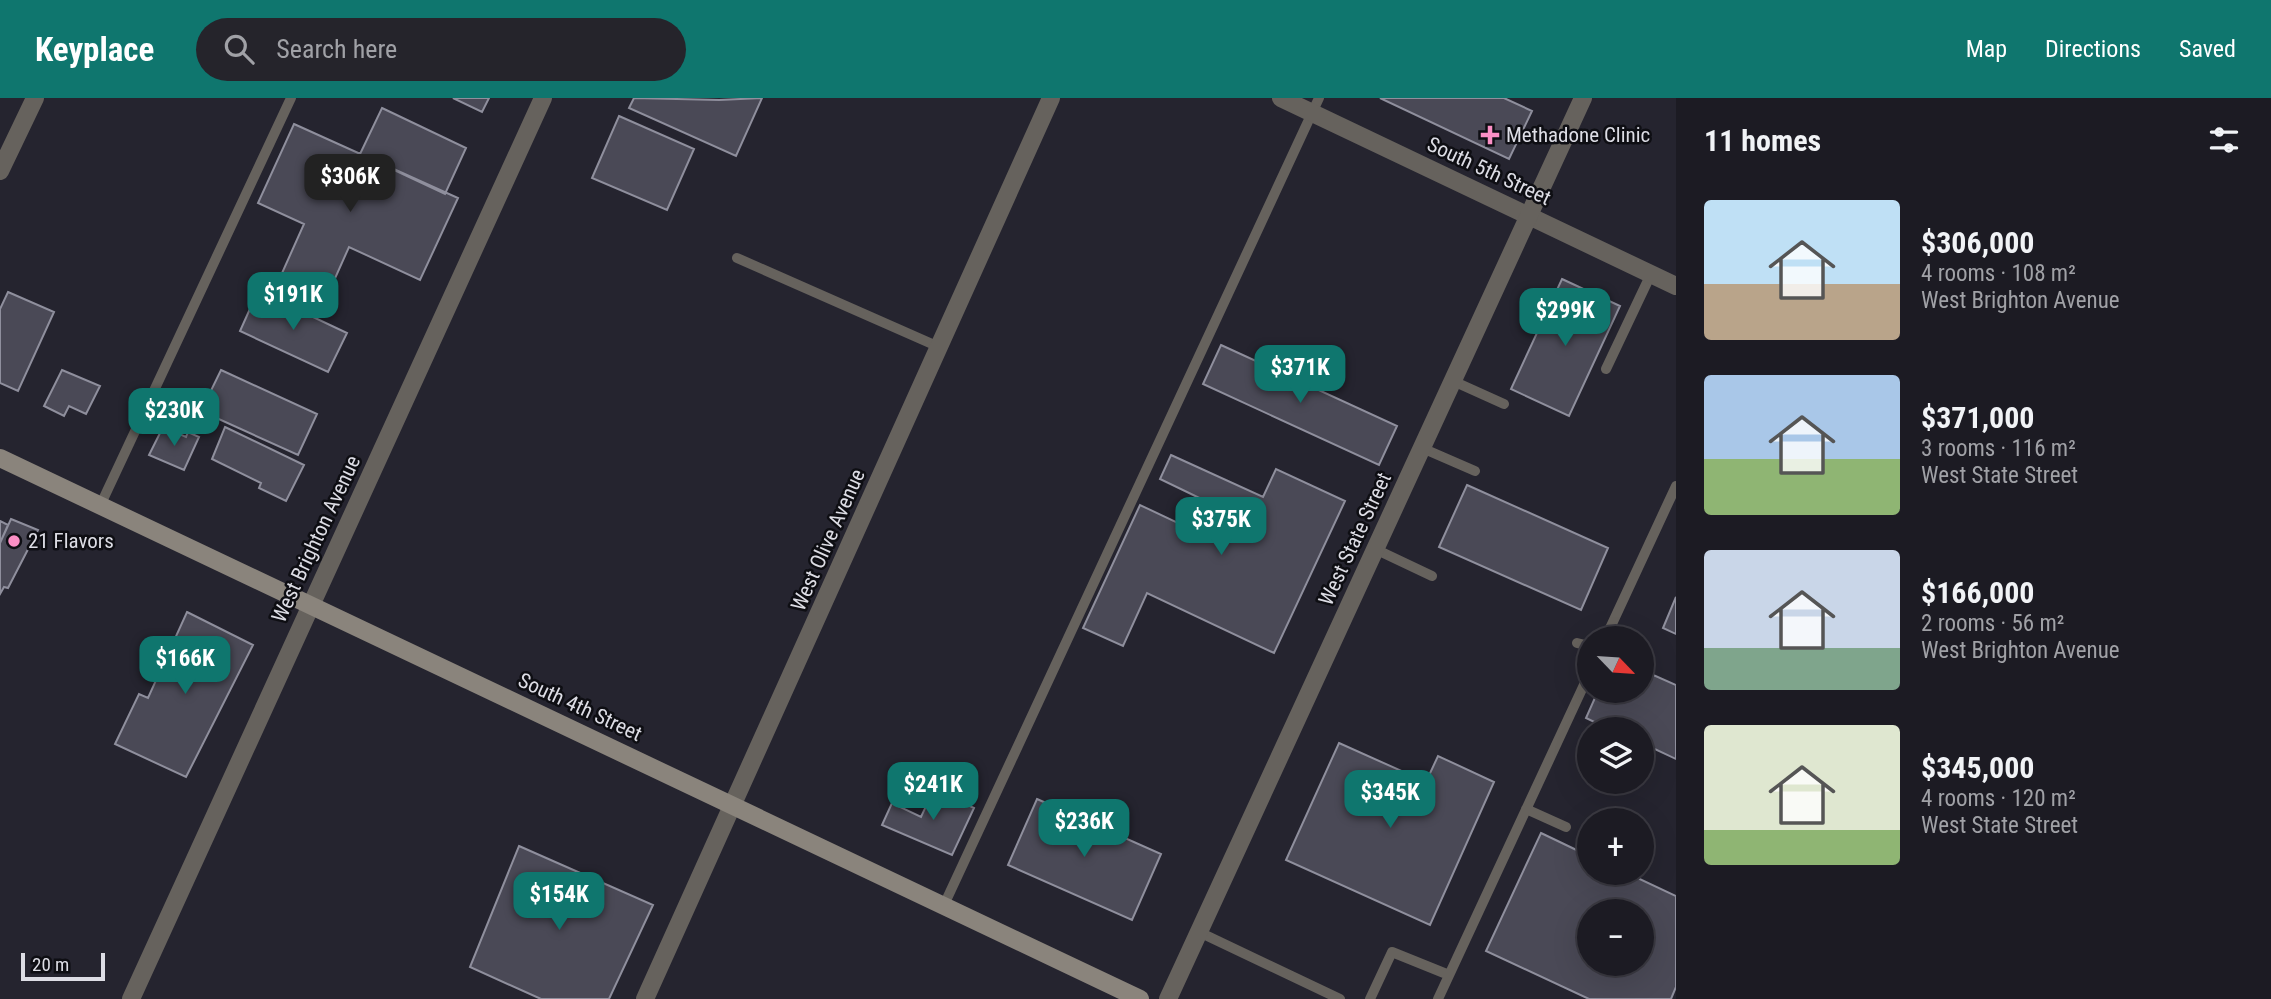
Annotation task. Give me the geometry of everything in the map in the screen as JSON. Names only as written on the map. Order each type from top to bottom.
[{"type":"main road","name":"South 4th Street","points":[[0,458],[1140,999]]},
{"type":"street","points":[[0,171],[35,98]]},
{"type":"street","name":"West Brighton Avenue","points":[[131,999],[543,98]]},
{"type":"street","name":"West Olive Avenue","points":[[645,999],[1051,98]]},
{"type":"street","name":"South 5th Street","points":[[1281,98],[1315,105],[1529,215],[1676,286]]},
{"type":"street","name":"West State Street","points":[[1168,999],[1583,98]]},
{"type":"lane","points":[[100,506],[291,98]]},
{"type":"lane","points":[[944,905],[1315,105]]},
{"type":"lane","points":[[737,258],[939,347]]},
{"type":"lane","points":[[1606,369],[1651,274]]},
{"type":"lane","points":[[1453,381],[1504,404]]},
{"type":"lane","points":[[1422,448],[1475,471]]},
{"type":"lane","points":[[1611,626],[1676,486]]},
{"type":"lane","points":[[1375,549],[1432,576]]},
{"type":"lane","points":[[1438,999],[1577,700]]},
{"type":"lane","points":[[1526,809],[1566,827]]},
{"type":"lane","points":[[1199,932],[1340,999]]},
{"type":"lane","points":[[1370,999],[1392,951],[1449,975]]},
{"type":"building","points":[[453,98],[489,98],[482,112]]},
{"type":"building","points":[[634,98],[762,98],[736,156],[629,108]]},
{"type":"building","name":"Methadone Clinic","points":[[1380,98],[1504,98],[1532,111],[1509,159]]},
{"type":"building","points":[[382,108],[466,148],[445,194],[360,154]]},
{"type":"building","points":[[619,116],[694,149],[667,210],[592,178]]},
{"type":"building","points":[[294,124],[458,198],[420,280],[349,247],[320,312],[274,291],[304,224],[258,203]]},
{"type":"building","points":[[1562,279],[1620,306],[1569,416],[1511,389]]},
{"type":"building","points":[[258,291],[347,333],[328,372],[240,331]]},
{"type":"building","points":[[8,292],[54,312],[18,391],[0,383],[0,309]]},
{"type":"building","points":[[1221,345],[1397,426],[1379,465],[1203,384]]},
{"type":"building","points":[[62,370],[100,386],[86,414],[69,406],[64,416],[44,406]]},
{"type":"building","points":[[221,370],[317,414],[298,455],[201,411]]},
{"type":"building","points":[[163,427],[186,437],[188,432],[199,437],[184,470],[149,455]]},
{"type":"building","points":[[225,427],[304,465],[286,501],[259,488],[261,483],[212,459]]},
{"type":"building","points":[[1171,455],[1263,497],[1276,469],[1345,501],[1274,653],[1147,593],[1123,646],[1083,628],[1140,505],[1201,534],[1214,505],[1160,479]]},
{"type":"building","points":[[1467,485],[1608,548],[1581,610],[1439,547]]},
{"type":"building","points":[[11,519],[38,530],[8,588],[4,587],[0,594],[0,543]]},
{"type":"building","points":[[0,521],[8,525],[0,543]]},
{"type":"building","points":[[1676,597],[1676,634],[1663,628]]},
{"type":"building","points":[[187,612],[253,645],[186,777],[115,744],[139,694],[148,698]]},
{"type":"building","points":[[1654,675],[1676,685],[1676,759],[1654,749],[1654,717],[1586,717],[1592,704],[1654,704]]},
{"type":"building","points":[[1339,743],[1426,782],[1438,756],[1494,782],[1430,925],[1286,860]]},
{"type":"building","points":[[934,789],[974,808],[952,855],[882,825],[892,803],[921,817]]},
{"type":"building","points":[[1037,799],[1161,854],[1132,920],[1008,865]]},
{"type":"building","points":[[1541,833],[1577,850],[1577,885],[1653,885],[1676,896],[1676,987],[1671,999],[1589,999],[1486,951]]},
{"type":"building","points":[[519,846],[653,905],[609,999],[541,999],[470,967]]},
{"type":"place","name":"Methadone Clinic","points":[[1490,135]]},
{"type":"place","name":"21 Flavors","points":[[14,541]]}]
